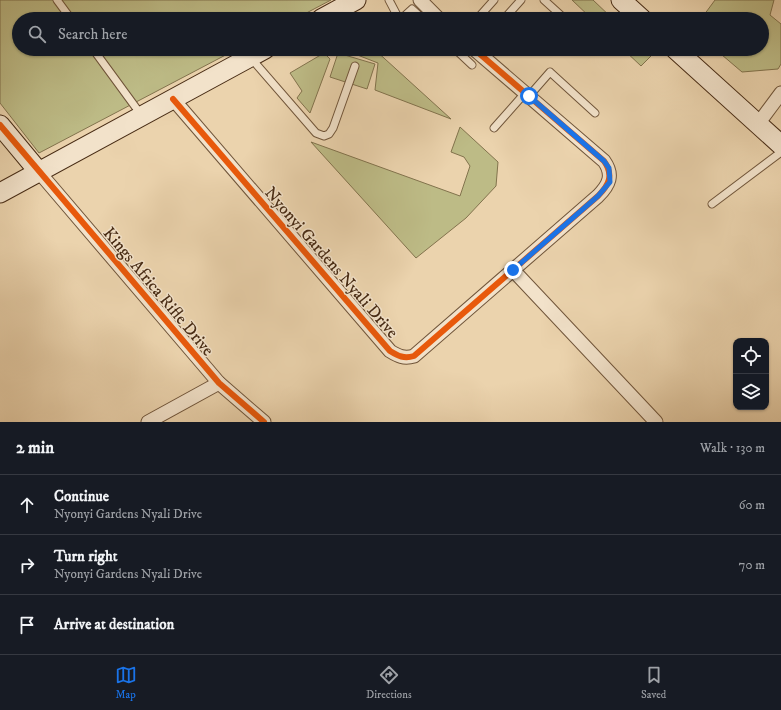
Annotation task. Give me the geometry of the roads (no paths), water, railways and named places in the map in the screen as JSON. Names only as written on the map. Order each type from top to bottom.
[{"type":"street","points":[[334,12],[356,0]]},
{"type":"street","points":[[420,0],[432,12]]},
{"type":"street","points":[[621,0],[634,12]]},
{"type":"street","points":[[0,193],[252,56]]},
{"type":"street","name":"Nyonyi Gardens Nyali Drive","points":[[172,99],[390,351],[399,357],[414,356],[598,196],[610,182],[609,168],[604,161],[482,56]]},
{"type":"street","points":[[683,56],[781,145]]},
{"type":"street","points":[[758,124],[781,93]]},
{"type":"street","points":[[0,125],[39,172]]},
{"type":"street","name":"Kings Africa Rifle Drive","points":[[39,172],[218,383],[264,422]]},
{"type":"street","points":[[513,270],[656,422]]},
{"type":"street","points":[[148,422],[218,383]]},
{"type":"lane","points":[[57,0],[66,12]]},
{"type":"lane","points":[[389,0],[396,12]]},
{"type":"lane","points":[[483,12],[494,0]]},
{"type":"lane","points":[[510,12],[521,0]]},
{"type":"lane","points":[[544,0],[557,12]]},
{"type":"lane","points":[[98,56],[142,116]]},
{"type":"lane","points":[[260,56],[316,133],[324,136],[329,134],[333,128],[355,66]]},
{"type":"lane","points":[[463,56],[472,64]]},
{"type":"lane","points":[[494,128],[550,72],[595,113]]},
{"type":"lane","points":[[712,204],[781,152]]}]
